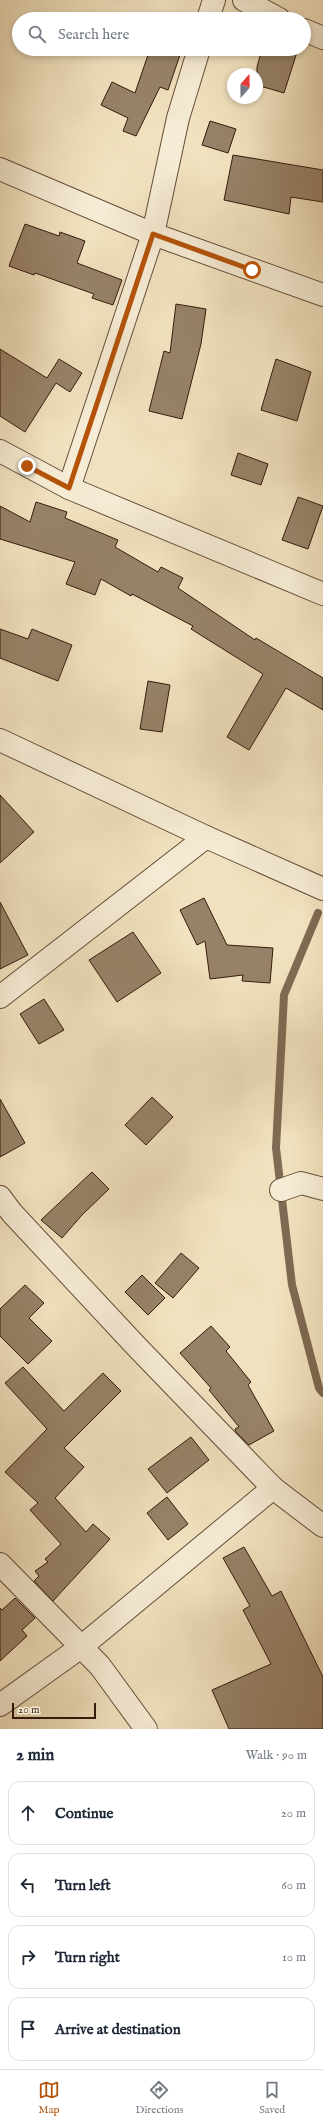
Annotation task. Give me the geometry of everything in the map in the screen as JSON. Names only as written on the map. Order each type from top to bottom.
[{"type":"street","points":[[210,12],[214,0]]},
{"type":"street","points":[[244,0],[266,12]]},
{"type":"street","points":[[311,33],[323,38]]},
{"type":"street","points":[[69,488],[153,234],[178,118],[197,56]]},
{"type":"street","points":[[0,169],[153,234],[323,295]]},
{"type":"street","points":[[0,451],[69,488],[323,594]]},
{"type":"street","points":[[0,740],[206,838],[323,888]]},
{"type":"street","points":[[0,997],[206,838]]},
{"type":"street","points":[[281,1190],[301,1184],[323,1189]]},
{"type":"street","points":[[0,1197],[12,1213],[125,1335],[273,1488],[323,1526]]},
{"type":"street","points":[[0,1705],[81,1647],[273,1488]]},
{"type":"street","points":[[0,1564],[100,1666],[146,1729]]},
{"type":"building","points":[[148,56],[180,56],[168,90],[160,87],[136,136],[123,131],[128,118],[101,105],[112,82],[135,93]]},
{"type":"building","points":[[260,56],[296,56],[284,93],[263,87],[263,68],[257,68]]},
{"type":"building","points":[[210,121],[236,129],[228,153],[202,145]]},
{"type":"building","points":[[233,155],[323,170],[323,202],[291,197],[289,214],[224,200]]},
{"type":"building","points":[[25,224],[59,236],[60,232],[85,241],[77,263],[122,280],[113,305],[92,298],[94,294],[35,273],[34,275],[9,266]]},
{"type":"building","points":[[176,304],[206,309],[201,344],[182,419],[149,411],[164,351],[170,353]]},
{"type":"building","points":[[0,349],[47,378],[59,359],[82,373],[70,392],[56,383],[25,432],[0,416]]},
{"type":"building","points":[[276,359],[311,372],[297,421],[261,410]]},
{"type":"building","points":[[238,453],[268,464],[261,485],[231,475]]},
{"type":"building","points":[[298,497],[323,506],[308,549],[282,540]]},
{"type":"building","points":[[36,502],[67,512],[65,518],[118,540],[115,547],[158,572],[161,567],[183,578],[178,588],[255,640],[256,638],[323,678],[323,710],[286,688],[249,750],[227,737],[263,674],[191,629],[193,626],[132,594],[131,596],[101,579],[95,595],[66,584],[75,562],[0,539],[0,506],[30,522]]},
{"type":"building","points":[[0,629],[28,639],[32,629],[72,645],[58,681],[0,658]]},
{"type":"building","points":[[148,681],[170,685],[162,732],[140,729]]},
{"type":"building","points":[[0,795],[34,832],[0,863]]},
{"type":"building","points":[[204,898],[227,945],[273,948],[270,983],[242,981],[243,975],[210,979],[205,941],[197,945],[180,910]]},
{"type":"building","points":[[0,902],[28,955],[0,969]]},
{"type":"building","points":[[133,932],[161,973],[117,1002],[89,960]]},
{"type":"building","points":[[44,999],[64,1030],[39,1044],[20,1014]]},
{"type":"building","points":[[152,1097],[173,1117],[146,1145],[125,1125]]},
{"type":"building","points":[[0,1099],[25,1143],[0,1157]]},
{"type":"building","points":[[92,1172],[109,1189],[82,1215],[62,1238],[41,1220]]},
{"type":"building","points":[[181,1253],[199,1268],[173,1298],[155,1283]]},
{"type":"building","points":[[142,1275],[165,1298],[148,1315],[125,1292]]},
{"type":"building","points":[[25,1285],[44,1303],[29,1318],[52,1341],[28,1364],[0,1336],[0,1309]]},
{"type":"building","points":[[211,1326],[230,1347],[226,1351],[251,1382],[248,1385],[274,1431],[249,1445],[236,1432],[235,1429],[239,1427],[209,1390],[211,1388],[180,1353]]},
{"type":"building","points":[[23,1367],[64,1411],[103,1373],[121,1391],[64,1448],[84,1467],[55,1498],[86,1532],[93,1524],[110,1539],[53,1601],[34,1581],[39,1576],[35,1571],[48,1562],[45,1559],[61,1544],[30,1510],[38,1503],[5,1472],[47,1429],[5,1383]]},
{"type":"building","points":[[191,1437],[209,1460],[167,1493],[148,1469]]},
{"type":"building","points":[[167,1497],[188,1524],[168,1540],[147,1513]]},
{"type":"building","points":[[244,1547],[272,1596],[281,1591],[323,1677],[323,1729],[229,1729],[212,1690],[271,1664],[243,1610],[250,1606],[223,1558]]},
{"type":"building","points":[[15,1598],[35,1618],[22,1630],[27,1636],[0,1661],[0,1608],[2,1610]]},
{"type":"waterway","points":[[318,913],[284,995],[276,1148],[292,1285],[319,1388],[323,1393]]},
{"type":"route","points":[[27,466],[69,488],[153,234],[252,270]]}]
